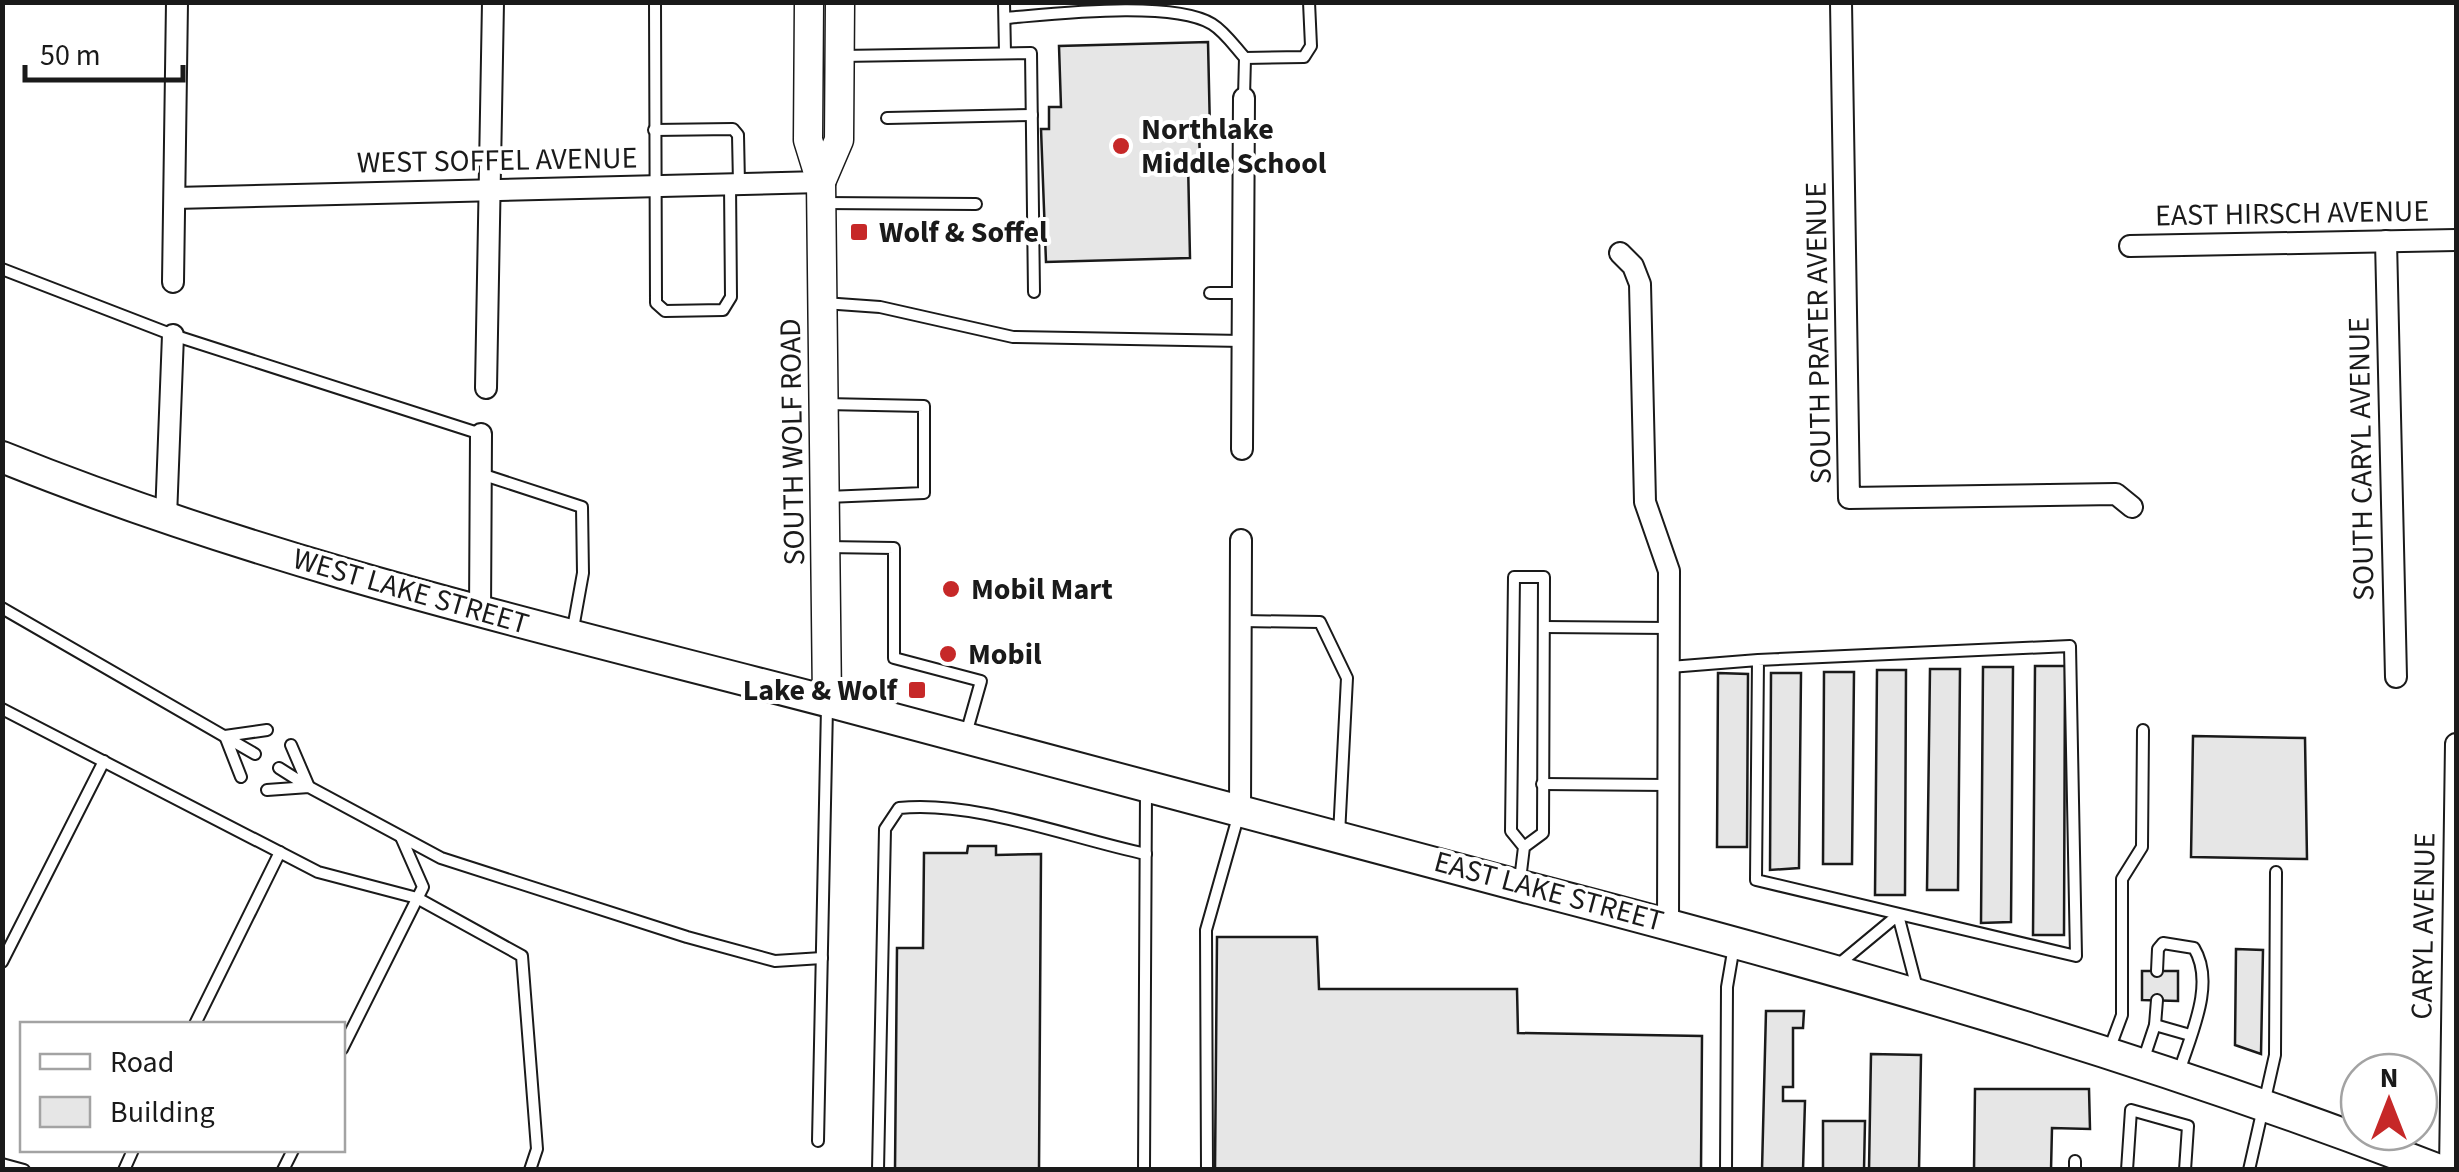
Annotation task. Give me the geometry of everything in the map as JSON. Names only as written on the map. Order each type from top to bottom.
[{"type":"main road","name":"SOUTH WOLF ROAD","points":[[809,2],[808,140],[821,193],[827,701]]},
{"type":"main road","name":"SOUTH WOLF ROAD","points":[[821,193],[839,140],[840,2]]},
{"type":"main road","name":"WEST LAKE STREET","points":[[2,458],[166,517],[480,614],[827,701]]},
{"type":"main road","name":"EAST LAKE STREET","points":[[827,701],[1339,834],[1519,886],[1668,922],[2108,1051],[2265,1103]]},
{"type":"main road","points":[[2265,1103],[2439,1170]]},
{"type":"street","points":[[173,282],[176,2]]},
{"type":"street","points":[[486,388],[492,2]]},
{"type":"street","name":"SOUTH PRATER AVENUE","points":[[1841,2],[1849,498],[2116,494],[2132,507]]},
{"type":"street","points":[[1242,449],[1244,98]]},
{"type":"street","name":"WEST SOFFEL AVENUE","points":[[175,198],[735,184],[821,193]]},
{"type":"street","name":"EAST HIRSCH AVENUE","points":[[2130,246],[2456,240]]},
{"type":"street","name":"SOUTH CARYL AVENUE","points":[[2386,241],[2396,676]]},
{"type":"street","points":[[1620,253],[1633,266],[1643,301],[1645,502],[1669,572],[1668,922]]},
{"type":"street","points":[[166,517],[173,336]]},
{"type":"street","points":[[480,614],[481,434]]},
{"type":"street","points":[[1240,811],[1242,540]]},
{"type":"street","name":"CARYL AVENUE","points":[[2450,1170],[2456,744]]},
{"type":"lane","points":[[654,130],[733,129],[738,135],[731,296],[723,310],[665,311],[656,303],[653,186],[655,2]]},
{"type":"lane","points":[[1004,2],[1005,54]]},
{"type":"lane","points":[[1245,58],[1304,57],[1310,46],[1309,2]]},
{"type":"lane","points":[[1005,18],[1065,13],[1186,13],[1215,26],[1245,58],[1244,98]]},
{"type":"lane","points":[[840,56],[1032,53],[1034,292]]},
{"type":"lane","points":[[888,118],[1032,116]]},
{"type":"lane","points":[[821,193],[976,204]]},
{"type":"lane","points":[[2,269],[173,336],[481,434]]},
{"type":"lane","points":[[1210,293],[1243,294]]},
{"type":"lane","points":[[822,303],[880,308],[1013,337],[1243,341]]},
{"type":"lane","points":[[824,404],[924,406],[924,493],[825,497]]},
{"type":"lane","points":[[481,474],[582,508],[583,573],[572,635]]},
{"type":"lane","points":[[826,546],[894,548],[894,658],[982,682],[966,738]]},
{"type":"lane","points":[[1519,886],[1524,847],[1543,833],[1544,578],[1514,577],[1511,831],[1524,847]]},
{"type":"lane","points":[[2,608],[255,754]]},
{"type":"lane","points":[[1241,621],[1320,622],[1334,644],[1347,678],[1339,834]]},
{"type":"lane","points":[[1544,627],[1669,628]]},
{"type":"lane","points":[[1669,667],[1758,660],[2070,646],[2076,956],[1756,880],[1758,660]]},
{"type":"lane","points":[[818,1141],[827,701]]},
{"type":"lane","points":[[2,709],[318,872],[417,898],[522,956],[536,1149],[530,1170]]},
{"type":"lane","points":[[225,736],[268,730]]},
{"type":"lane","points":[[2108,1051],[2122,1014],[2122,879],[2142,847],[2143,730]]},
{"type":"lane","points":[[225,736],[242,777]]},
{"type":"lane","points":[[291,744],[309,787]]},
{"type":"lane","points":[[2,962],[104,761]]},
{"type":"lane","points":[[279,768],[441,858],[775,961],[822,958]]},
{"type":"lane","points":[[1542,784],[1669,786]]},
{"type":"lane","points":[[1144,1170],[1146,786]]},
{"type":"lane","points":[[267,790],[309,787]]},
{"type":"lane","points":[[878,1170],[885,829],[899,808],[936,804],[968,809],[1146,854]]},
{"type":"lane","points":[[1207,1170],[1206,930],[1240,811]]},
{"type":"lane","points":[[345,1043],[422,887],[400,836]]},
{"type":"lane","points":[[196,1022],[280,852]]},
{"type":"lane","points":[[2249,1170],[2275,1055],[2276,872]]},
{"type":"lane","points":[[1832,970],[1898,915]]},
{"type":"lane","points":[[1898,915],[1918,994]]},
{"type":"lane","points":[[1726,1170],[1727,987],[1735,942]]},
{"type":"lane","points":[[2157,971],[2158,950],[2163,944],[2194,948],[2200,958],[2200,1008],[2178,1073]]},
{"type":"lane","points":[[2143,1062],[2155,1025],[2157,1000]]},
{"type":"lane","points":[[2155,1025],[2190,1035]]},
{"type":"lane","points":[[2128,1170],[2131,1110],[2188,1126],[2184,1170]]},
{"type":"lane","points":[[2,1164],[24,1170]]},
{"type":"building","name":"Northlake Middle School","points":[[1208,42],[1210,131],[1199,131],[1200,161],[1188,161],[1190,258],[1046,262],[1041,129],[1049,129],[1049,107],[1061,107],[1059,46]]},
{"type":"building","points":[[2035,666],[2065,666],[2064,935],[2033,935]]},
{"type":"building","points":[[1983,667],[2013,667],[2011,922],[1981,923]]},
{"type":"building","points":[[1930,669],[1960,669],[1958,890],[1927,890]]},
{"type":"building","points":[[1877,670],[1906,670],[1905,895],[1875,895]]},
{"type":"building","points":[[1824,672],[1854,672],[1852,864],[1823,864]]},
{"type":"building","points":[[1718,673],[1748,674],[1747,847],[1717,847]]},
{"type":"building","points":[[1771,673],[1801,673],[1799,868],[1770,870]]},
{"type":"building","points":[[2193,736],[2305,738],[2307,859],[2191,857]]},
{"type":"building","points":[[968,846],[996,846],[996,855],[1041,854],[1039,1170],[895,1170],[897,948],[923,948],[924,853],[967,853]]},
{"type":"building","points":[[1217,937],[1317,937],[1319,989],[1517,989],[1518,1033],[1702,1036],[1701,1170],[1215,1170]]},
{"type":"building","points":[[2236,949],[2263,950],[2261,1054],[2235,1045]]},
{"type":"building","points":[[2142,971],[2178,971],[2178,1001],[2142,1000]]},
{"type":"building","points":[[1766,1011],[1804,1011],[1803,1028],[1793,1028],[1793,1087],[1783,1087],[1783,1101],[1805,1101],[1803,1170],[1762,1170]]},
{"type":"building","points":[[1871,1054],[1921,1055],[1919,1170],[1869,1170]]},
{"type":"building","points":[[1975,1089],[2089,1089],[2090,1129],[2052,1128],[2051,1170],[1974,1170]]},
{"type":"building","points":[[1823,1121],[1865,1121],[1864,1170],[1823,1170]]},
{"type":"place","name":"Northlake Middle School","points":[[1121,146]]},
{"type":"place","name":"Wolf & Soffel","points":[[859,232]]},
{"type":"place","name":"Mobil Mart","points":[[951,589]]},
{"type":"place","name":"Mobil","points":[[948,654]]},
{"type":"place","name":"Lake & Wolf","points":[[917,690]]}]
